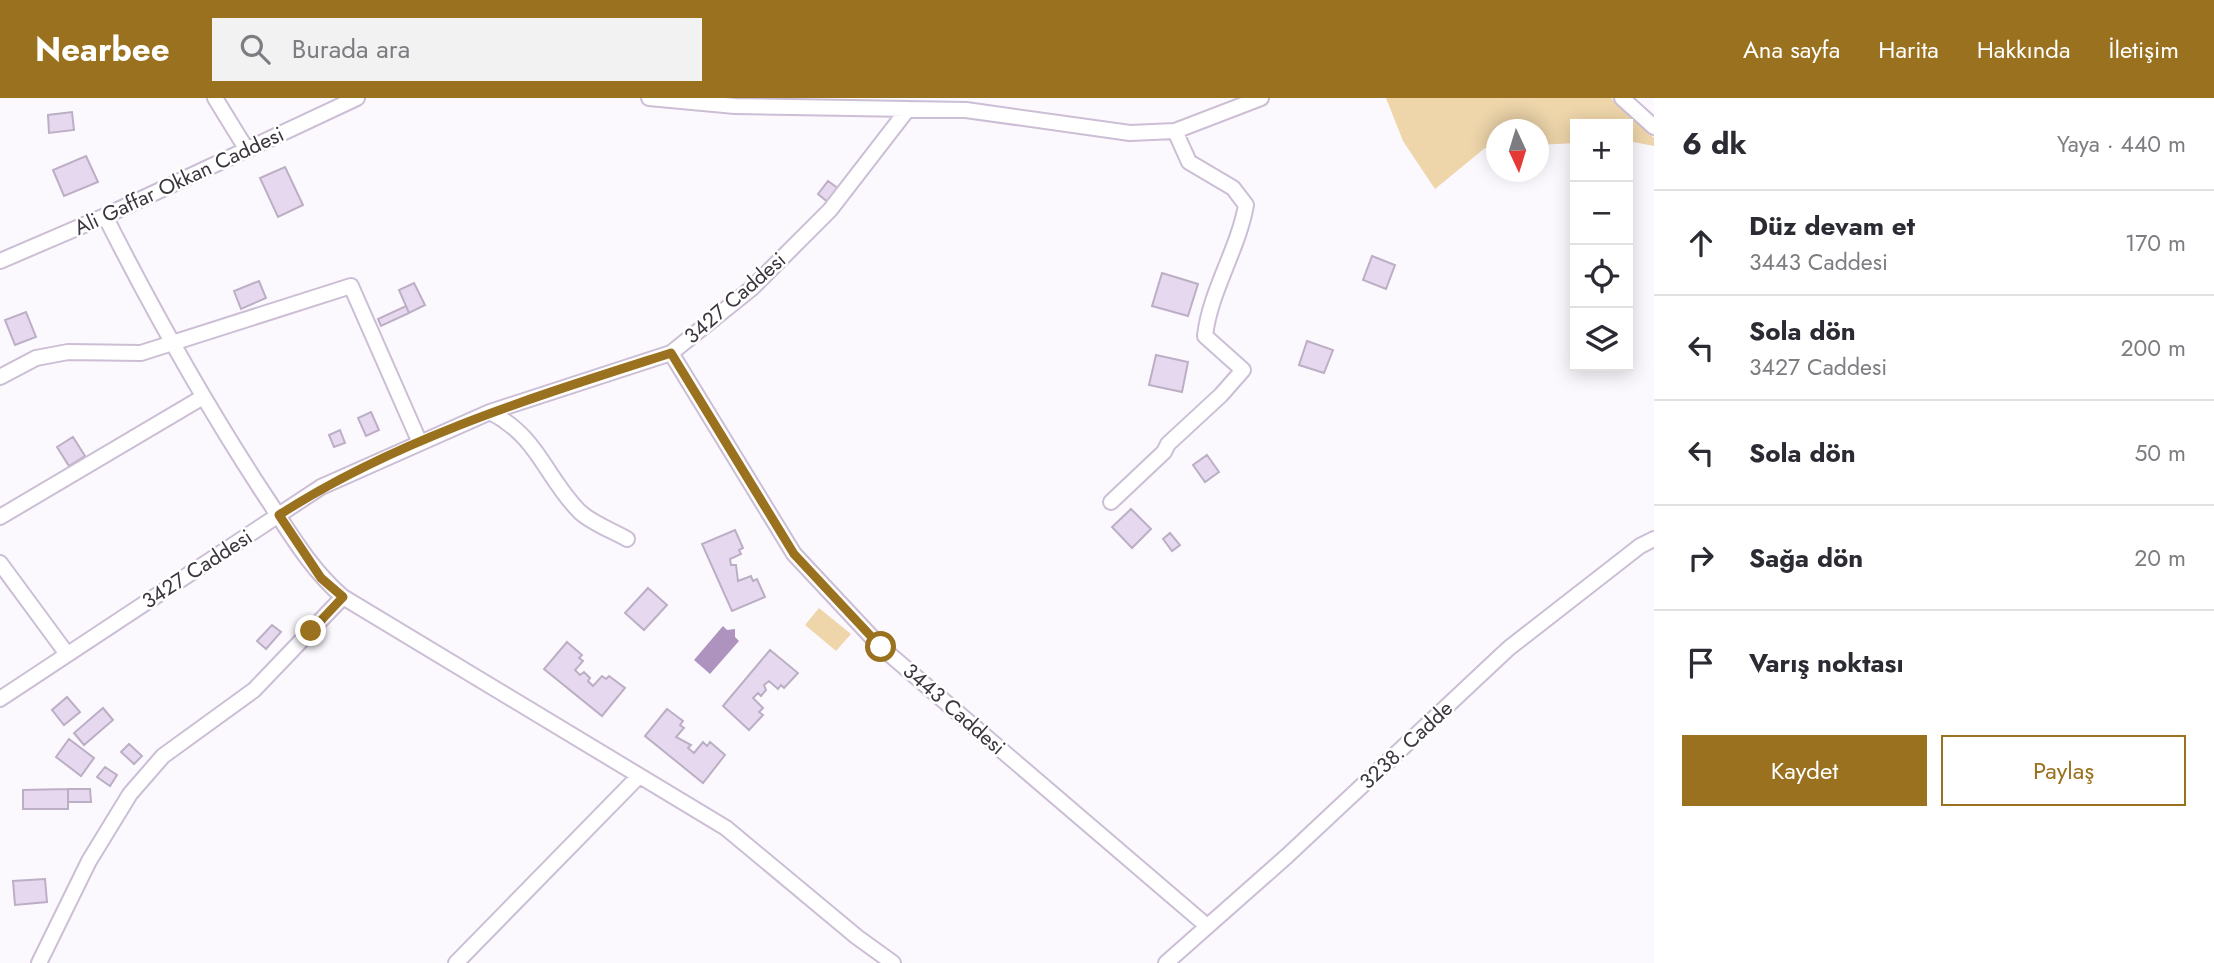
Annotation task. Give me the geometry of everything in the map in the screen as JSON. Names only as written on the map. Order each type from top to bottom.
[{"type":"street","points":[[215,98],[247,150]]},
{"type":"street","name":"Ali Gaffar Okkan Caddesi","points":[[0,261],[105,216],[357,98]]},
{"type":"street","points":[[649,98],[735,106],[908,110],[966,104],[1130,133],[1175,131],[1261,98]]},
{"type":"street","points":[[1622,98],[1654,127]]},
{"type":"street","name":"3427 Caddesi","points":[[0,699],[321,488],[490,412],[671,353],[752,288],[830,210],[908,110]]},
{"type":"street","points":[[1111,502],[1164,452],[1168,444],[1222,396],[1242,370],[1205,336],[1207,320],[1241,232],[1246,205],[1233,188],[1189,162],[1175,131]]},
{"type":"street","points":[[105,216],[171,343],[203,397],[321,578],[343,597],[726,828],[857,937],[893,963]]},
{"type":"street","points":[[0,377],[36,358],[68,352],[141,353],[351,286],[420,443]]},
{"type":"street","name":"3443 Caddesi","points":[[671,353],[794,554],[881,647],[1207,926]]},
{"type":"street","points":[[0,517],[203,397]]},
{"type":"street","points":[[490,412],[510,422],[540,455],[581,513],[627,539]]},
{"type":"street","name":"3238. Cadde","points":[[1166,963],[1287,856],[1509,648],[1640,546],[1654,539]]},
{"type":"street","points":[[0,563],[67,654]]},
{"type":"street","points":[[39,963],[89,861],[130,794],[163,756],[254,690],[343,597]]},
{"type":"street","points":[[456,963],[639,776]]},
{"type":"shaded area","points":[[1386,98],[1611,98],[1654,138],[1654,146],[1633,142],[1633,119],[1570,119],[1570,143],[1549,144],[1549,119],[1486,119],[1486,148],[1435,189],[1403,141]]},
{"type":"shaded area","points":[[819,608],[851,634],[836,651],[805,625]]},
{"type":"shaded area","points":[[723,626],[727,630],[735,629],[735,637],[739,641],[710,674],[694,660]]},
{"type":"building","points":[[72,112],[74,130],[49,133],[48,115]]},
{"type":"building","points":[[86,156],[98,182],[64,196],[53,170]]},
{"type":"building","points":[[285,167],[303,205],[278,217],[260,178]]},
{"type":"building","points":[[828,181],[839,189],[829,203],[818,194]]},
{"type":"building","points":[[1372,256],[1395,265],[1386,289],[1363,280]]},
{"type":"building","points":[[1162,273],[1198,284],[1188,316],[1152,306]]},
{"type":"building","points":[[259,281],[266,298],[241,309],[234,291]]},
{"type":"building","points":[[414,283],[425,305],[409,313],[399,290]]},
{"type":"building","points":[[406,306],[409,313],[381,326],[378,319]]},
{"type":"building","points":[[26,312],[36,337],[15,345],[5,320]]},
{"type":"building","points":[[1307,341],[1333,350],[1324,373],[1299,365]]},
{"type":"building","points":[[1156,355],[1188,362],[1182,392],[1149,385]]},
{"type":"building","points":[[371,412],[379,430],[366,436],[358,418]]},
{"type":"building","points":[[340,430],[345,443],[334,447],[329,435]]},
{"type":"building","points":[[73,437],[85,456],[69,466],[57,447]]},
{"type":"building","points":[[1207,455],[1219,472],[1205,482],[1193,465]]},
{"type":"building","points":[[1131,509],[1151,529],[1132,548],[1112,527]]},
{"type":"building","points":[[735,530],[743,548],[739,550],[741,554],[730,559],[731,565],[736,565],[738,581],[751,576],[753,581],[757,579],[765,597],[732,611],[702,544]]},
{"type":"building","points":[[1170,533],[1180,545],[1172,551],[1163,539]]},
{"type":"building","points":[[648,588],[667,605],[644,630],[625,613]]},
{"type":"building","points":[[272,625],[281,632],[266,649],[257,641]]},
{"type":"building","points":[[567,642],[582,655],[579,658],[583,661],[575,670],[580,675],[584,672],[593,686],[602,676],[606,679],[609,676],[625,688],[602,716],[544,669]]},
{"type":"building","points":[[770,650],[798,673],[784,688],[781,685],[778,689],[769,681],[764,685],[766,690],[761,696],[758,693],[753,698],[763,708],[759,712],[763,715],[749,730],[723,706]]},
{"type":"building","points":[[67,697],[80,712],[64,725],[52,710]]},
{"type":"building","points":[[103,708],[113,720],[84,745],[74,733]]},
{"type":"building","points":[[667,709],[683,721],[680,725],[684,728],[676,737],[691,745],[688,748],[694,753],[703,742],[707,746],[710,742],[725,755],[703,783],[645,736]]},
{"type":"building","points":[[69,739],[94,758],[81,776],[56,757]]},
{"type":"building","points":[[129,744],[142,756],[134,764],[121,752]]},
{"type":"building","points":[[105,767],[117,775],[110,786],[97,777]]},
{"type":"building","points":[[68,789],[90,789],[91,802],[68,802]]},
{"type":"building","points":[[68,789],[68,809],[23,809],[23,790]]},
{"type":"building","points":[[45,879],[47,902],[15,905],[13,881]]},
{"type":"route","points":[[311,631],[343,597],[321,578],[279,515],[321,488],[490,412],[671,353],[794,554],[881,647]]}]
